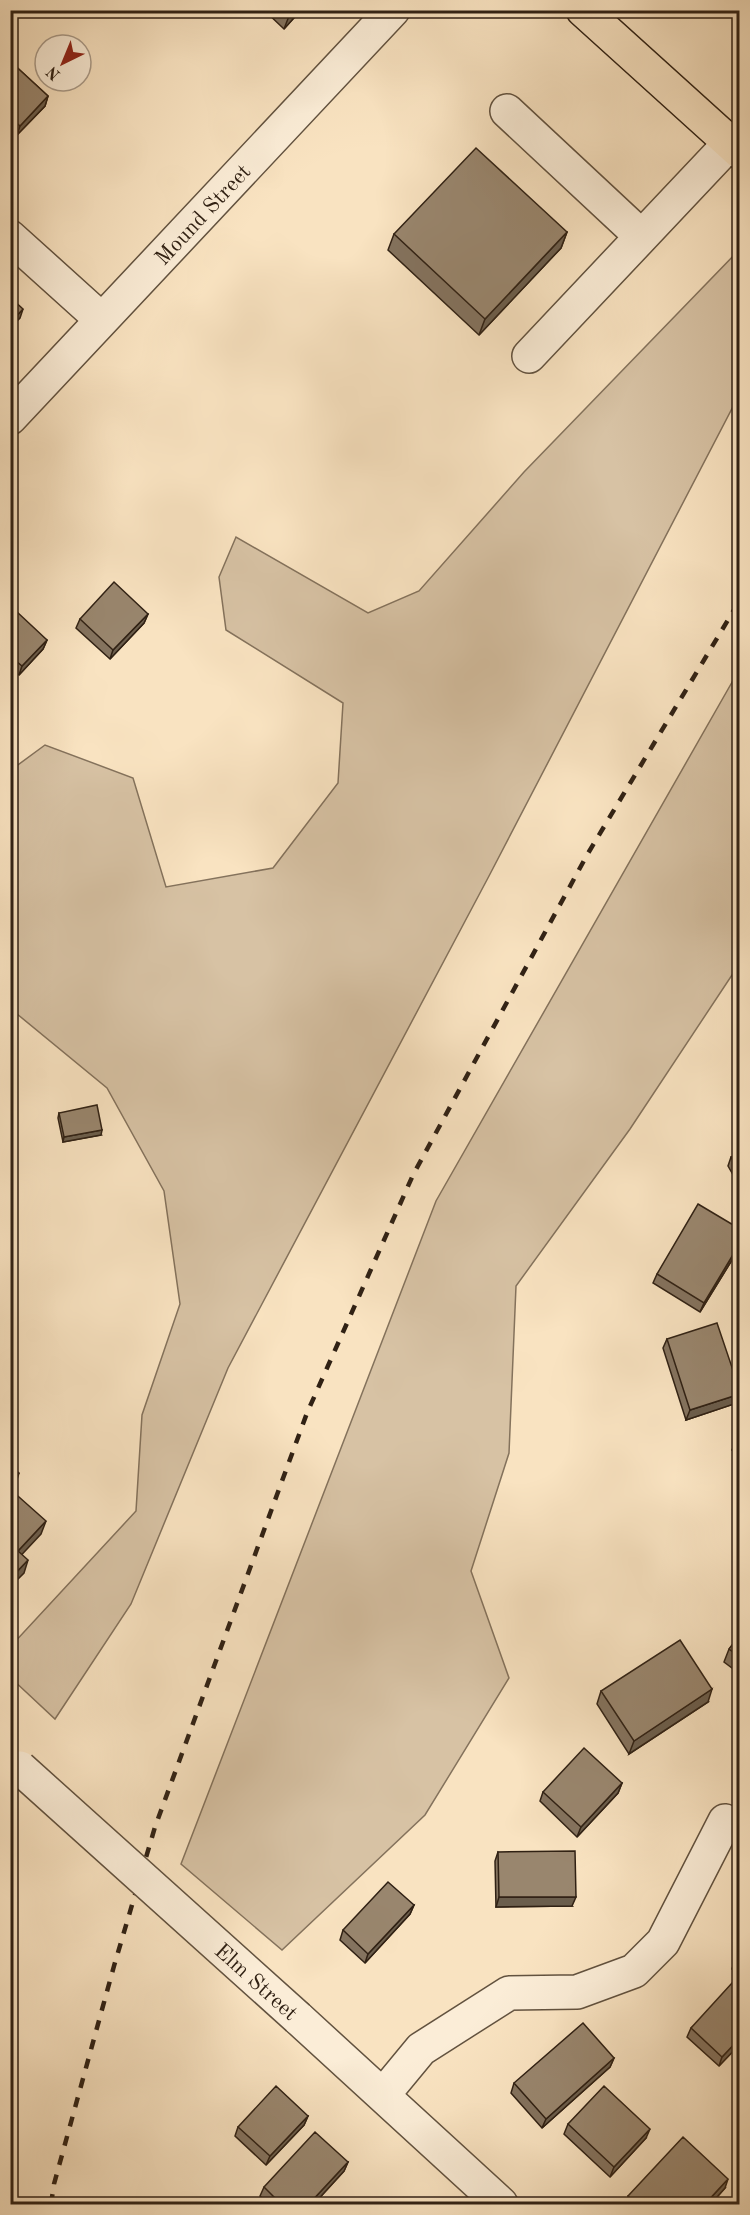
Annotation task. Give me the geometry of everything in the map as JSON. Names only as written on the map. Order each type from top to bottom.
[{"type":"main road","points":[[583,10],[735,148]]},
{"type":"street","name":"Mound Street","points":[[10,418],[393,10]]},
{"type":"street","points":[[507,111],[640,236]]},
{"type":"street","points":[[529,356],[640,236],[735,148]]},
{"type":"street","points":[[10,237],[102,320]]},
{"type":"street","name":"Elm Street","points":[[15,1763],[383,2095],[501,2205]]},
{"type":"street","points":[[383,2095],[421,2049],[509,1993],[577,1992],[634,1971],[663,1942],[725,1821]]},
{"type":"shaded area","points":[[739,250],[739,395],[489,876],[228,1368],[131,1604],[55,1719],[11,1678],[11,1646],[136,1511],[142,1415],[180,1304],[164,1191],[107,1088],[11,1009],[11,770],[45,745],[133,778],[166,887],[273,868],[338,783],[343,703],[226,630],[219,577],[236,537],[368,613],[419,591],[524,472]]},
{"type":"shaded area","points":[[739,670],[739,982],[732,975],[630,1129],[516,1286],[509,1453],[471,1571],[509,1678],[425,1815],[282,1950],[181,1864],[436,1201]]},
{"type":"building","points":[[283,10],[293,10],[289,16]]},
{"type":"building","points":[[10,61],[33,82],[33,93],[45,93],[48,96],[20,126],[10,117]]},
{"type":"building","points":[[476,148],[567,232],[485,319],[394,234]]},
{"type":"building","points":[[10,297],[23,309],[10,323]]},
{"type":"building","points":[[114,582],[148,614],[113,650],[80,619]]},
{"type":"building","points":[[16,611],[47,640],[22,666],[10,656],[10,616]]},
{"type":"building","points":[[97,1105],[102,1130],[64,1137],[59,1113]]},
{"type":"building","points":[[740,1153],[740,1172],[731,1157]]},
{"type":"building","points":[[698,1204],[740,1229],[740,1243],[704,1303],[657,1274]]},
{"type":"building","points":[[717,1323],[740,1394],[690,1410],[667,1339]]},
{"type":"building","points":[[10,1465],[19,1473],[10,1482]]},
{"type":"building","points":[[10,1489],[46,1521],[18,1551],[28,1560],[10,1579]]},
{"type":"building","points":[[740,1635],[740,1657],[729,1649]]},
{"type":"building","points":[[680,1640],[712,1689],[634,1741],[601,1691]]},
{"type":"building","points":[[584,1748],[622,1783],[581,1827],[543,1792]]},
{"type":"building","points":[[575,1851],[576,1897],[499,1897],[498,1852]]},
{"type":"building","points":[[388,1882],[414,1905],[368,1954],[343,1930]]},
{"type":"building","points":[[740,1954],[740,1964],[735,1959]]},
{"type":"building","points":[[732,1983],[740,1990],[740,2038],[722,2057],[691,2028]]},
{"type":"building","points":[[583,2023],[614,2058],[546,2119],[514,2083]]},
{"type":"building","points":[[276,2086],[308,2116],[270,2156],[238,2127]]},
{"type":"building","points":[[604,2086],[650,2129],[614,2167],[568,2124]]},
{"type":"building","points":[[315,2132],[348,2162],[308,2205],[282,2205],[264,2187]]},
{"type":"building","points":[[683,2137],[728,2179],[704,2205],[637,2205],[628,2196]]},
{"type":"railway","points":[[51,2204],[54,2184],[114,1966],[155,1827],[307,1413],[413,1175],[587,855],[740,600]]}]
